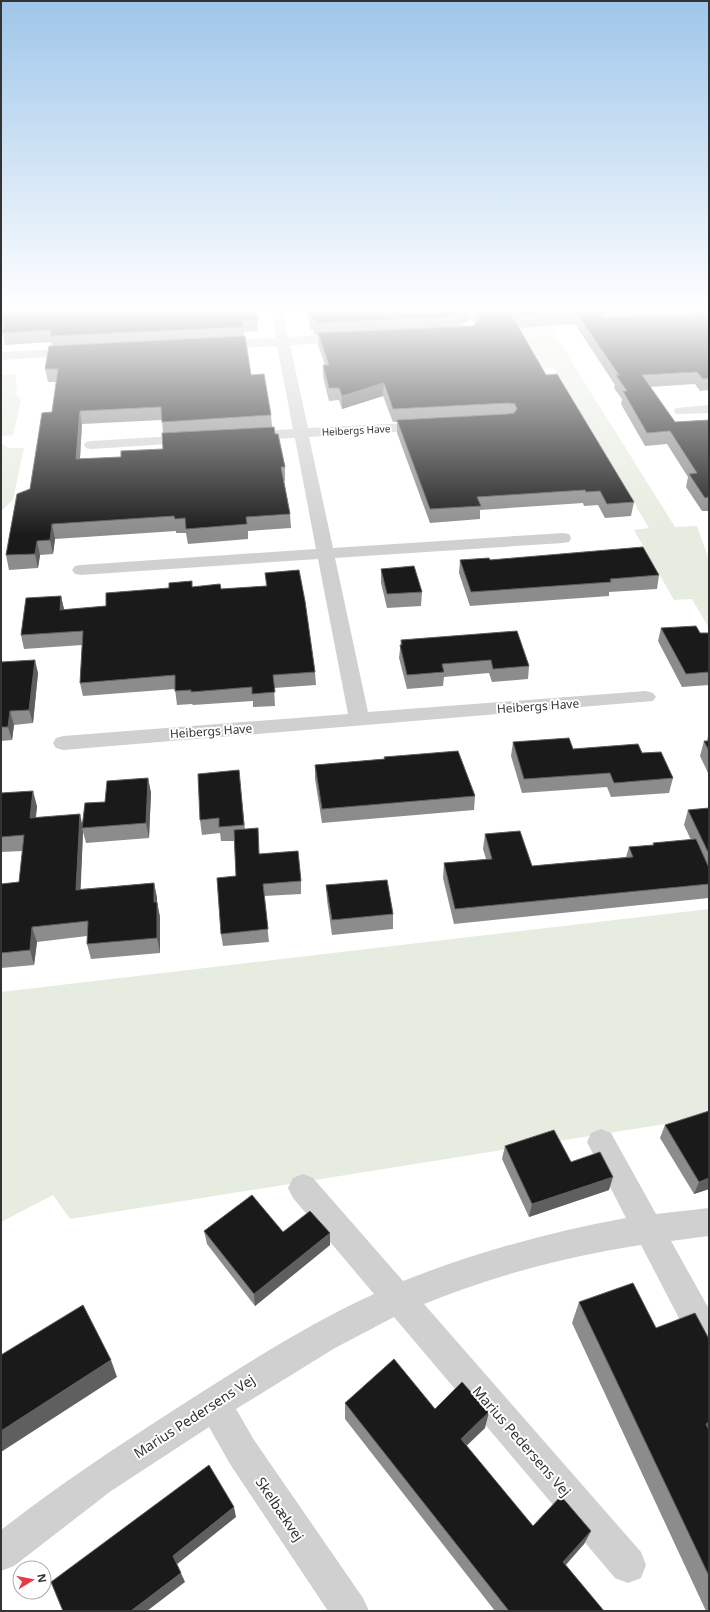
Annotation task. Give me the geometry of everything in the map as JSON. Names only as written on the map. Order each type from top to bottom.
[{"type":"street","points":[[291,383],[324,554],[359,720]]},
{"type":"street","points":[[681,411],[709,409]]},
{"type":"street","name":"Heibergs Have","points":[[231,437],[438,425]]},
{"type":"street","points":[[91,445],[210,438]]},
{"type":"street","points":[[81,570],[563,538]]},
{"type":"street","name":"Heibergs Have","points":[[63,743],[646,698]]},
{"type":"street","points":[[601,1142],[709,1341]]},
{"type":"street","name":"Marius Pedersens Vej","points":[[303,1188],[400,1298],[628,1565]]},
{"type":"street","name":"Marius Pedersens Vej","points":[[1,1553],[112,1469],[309,1344],[400,1298],[464,1274],[516,1258],[648,1229],[709,1222]]},
{"type":"street","name":"Skelbækvej","points":[[214,1404],[242,1452],[350,1611]]},
{"type":"shaded area","points":[[1,383],[16,383],[15,394],[21,400],[13,435],[2,436],[1,441]]},
{"type":"shaded area","points":[[563,383],[585,383],[675,527],[697,526],[709,560],[709,628],[692,599],[674,600],[634,530],[649,528]]},
{"type":"shaded area","points":[[1,443],[8,448],[24,448],[13,500],[1,511]]},
{"type":"shaded area","points":[[709,909],[709,1117],[70,1219],[53,1195],[1,1222],[1,992]]},
{"type":"building","points":[[56,383],[266,383],[271,415],[162,422],[161,407],[80,411],[76,459],[121,457],[121,451],[163,449],[162,433],[274,427],[275,434],[278,434],[285,467],[281,467],[290,514],[246,517],[247,524],[186,529],[185,518],[175,519],[174,516],[52,524],[50,540],[37,541],[35,554],[6,555],[17,494],[30,489],[42,413],[52,412]]},
{"type":"building","points":[[328,383],[383,383],[342,396],[339,388],[329,388]]},
{"type":"building","points":[[384,383],[563,383],[634,502],[607,504],[600,491],[586,492],[585,490],[477,497],[481,506],[430,509],[397,420],[508,414],[514,413],[517,409],[515,404],[508,403],[393,409]]},
{"type":"building","points":[[622,383],[648,383],[675,422],[709,420],[709,497],[705,498],[689,474],[697,473],[670,431],[647,433],[623,391],[627,391]]},
{"type":"building","points":[[643,547],[659,575],[610,579],[611,582],[471,592],[460,560],[489,558],[490,560]]},
{"type":"building","points":[[414,566],[422,592],[387,594],[381,569]]},
{"type":"building","points":[[299,570],[315,672],[273,675],[275,692],[252,694],[252,687],[191,692],[191,690],[175,691],[175,675],[80,683],[83,631],[21,635],[26,598],[61,596],[60,610],[106,606],[106,593],[169,588],[169,583],[192,581],[192,587],[220,584],[221,589],[267,586],[265,573]]},
{"type":"building","points":[[696,626],[700,633],[709,633],[709,672],[686,674],[661,628]]},
{"type":"building","points":[[517,631],[529,666],[493,669],[491,660],[442,664],[444,672],[407,675],[400,645],[402,645],[401,640]]},
{"type":"building","points":[[35,660],[29,710],[10,711],[8,727],[1,727],[1,662]]},
{"type":"building","points":[[569,738],[573,749],[638,744],[642,753],[661,752],[673,778],[614,783],[610,773],[524,779],[513,742]]},
{"type":"building","points":[[704,741],[709,741],[709,751]]},
{"type":"building","points":[[458,751],[475,796],[322,809],[315,765],[385,759],[384,757]]},
{"type":"building","points":[[239,770],[244,825],[219,827],[219,818],[200,820],[198,774]]},
{"type":"building","points":[[148,778],[146,823],[82,828],[85,803],[105,802],[107,781]]},
{"type":"building","points":[[33,791],[30,818],[80,814],[76,890],[154,883],[154,902],[157,902],[157,938],[87,944],[88,921],[32,927],[30,950],[1,953],[1,884],[19,882],[24,835],[1,837],[1,793]]},
{"type":"building","points":[[709,808],[709,852],[708,852],[688,810]]},
{"type":"building","points":[[258,828],[259,854],[298,851],[301,881],[263,884],[268,929],[221,934],[217,878],[236,876],[234,830]]},
{"type":"building","points":[[520,831],[532,866],[633,857],[629,847],[696,839],[709,868],[709,884],[455,909],[444,863],[492,859],[485,834]]},
{"type":"building","points":[[387,880],[393,914],[332,920],[326,885]]},
{"type":"building","points":[[709,1111],[709,1178],[699,1182],[665,1125]]},
{"type":"building","points":[[554,1130],[571,1162],[600,1152],[613,1177],[532,1204],[505,1146]]},
{"type":"building","points":[[252,1195],[283,1232],[310,1211],[330,1233],[254,1294],[204,1231]]},
{"type":"building","points":[[633,1283],[656,1328],[695,1313],[709,1339],[709,1422],[706,1424],[709,1430],[709,1576],[579,1302]]},
{"type":"building","points":[[83,1305],[111,1360],[1,1431],[1,1355]]},
{"type":"building","points":[[394,1359],[435,1409],[462,1382],[489,1412],[461,1439],[533,1526],[561,1496],[591,1531],[563,1562],[604,1611],[509,1611],[345,1403]]},
{"type":"building","points":[[209,1465],[234,1507],[173,1556],[181,1573],[131,1611],[63,1611],[52,1581]]}]
